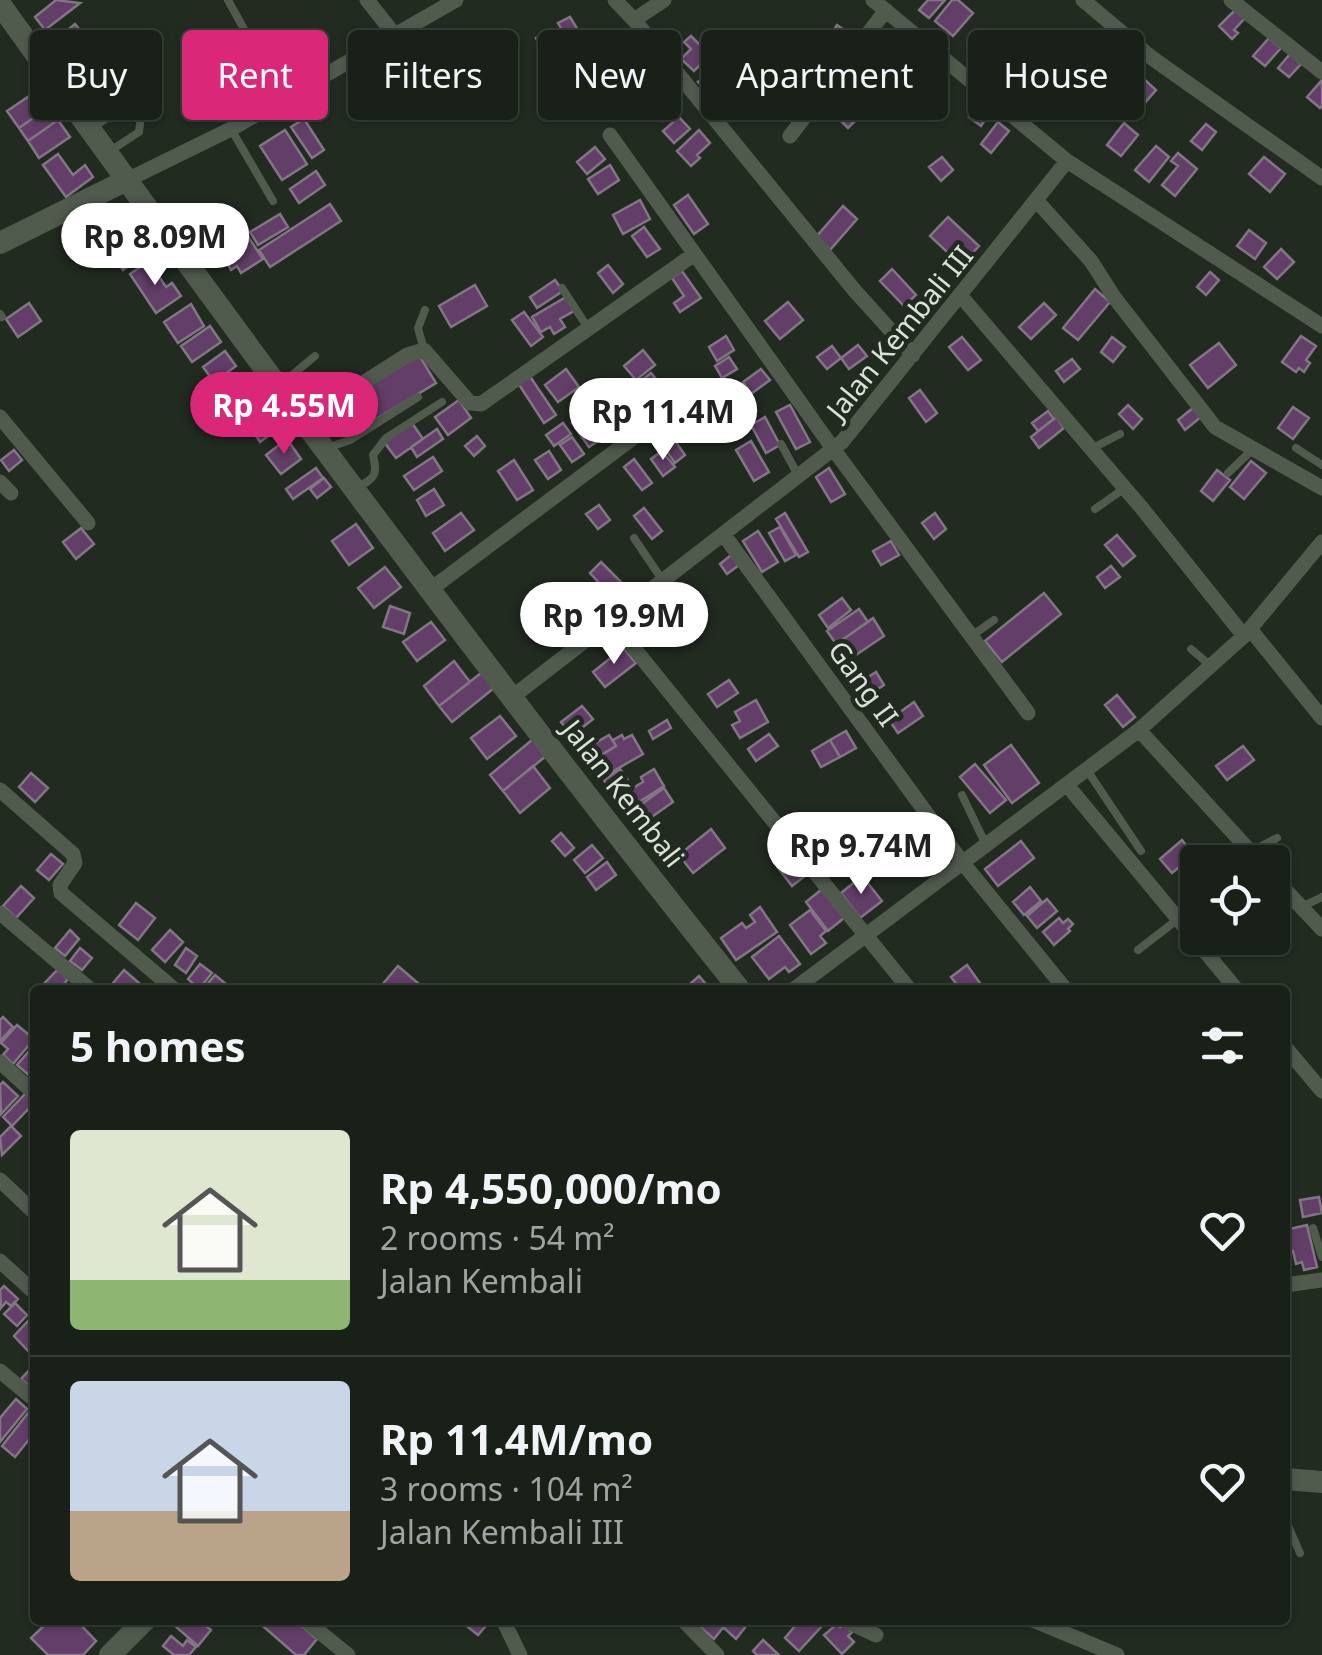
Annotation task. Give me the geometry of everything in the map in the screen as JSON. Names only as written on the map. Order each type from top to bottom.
[{"type":"street","points":[[366,0],[391,30]]},
{"type":"street","points":[[401,30],[456,0]]},
{"type":"street","points":[[616,0],[642,30]]},
{"type":"street","points":[[634,20],[664,0]]},
{"type":"street","points":[[1083,0],[1152,58],[1322,178]]},
{"type":"street","points":[[1232,0],[1322,72]]},
{"type":"street","name":"Jalan Kembali","points":[[0,4],[512,698],[736,985]]},
{"type":"street","points":[[790,136],[879,5],[1068,161],[1322,326]]},
{"type":"street","points":[[681,80],[913,355]]},
{"type":"street","points":[[0,243],[247,120]]},
{"type":"street","points":[[610,135],[834,450],[1028,713]]},
{"type":"street","name":"Jalan Kembali III","points":[[512,698],[834,450],[1068,161]]},
{"type":"street","points":[[1036,200],[1091,261],[1114,297],[1215,427],[1322,488]]},
{"type":"street","points":[[304,420],[408,354],[424,350],[470,403],[476,404],[693,255]]},
{"type":"street","points":[[960,296],[1322,718]]},
{"type":"street","points":[[431,590],[689,396]]},
{"type":"street","points":[[0,417],[88,524]]},
{"type":"street","name":"Gang II","points":[[724,535],[962,862],[1062,985]]},
{"type":"street","points":[[799,985],[1139,730],[1247,632],[1322,542]]},
{"type":"street","points":[[612,620],[906,985]]},
{"type":"street","points":[[1139,730],[1244,845]]},
{"type":"street","points":[[1067,785],[1233,985]]},
{"type":"street","points":[[0,790],[73,854],[75,863],[60,885],[61,894],[168,985]]},
{"type":"street","points":[[1290,895],[1322,929]]},
{"type":"street","points":[[0,913],[85,985]]},
{"type":"street","points":[[1290,1058],[1322,1091]]},
{"type":"street","points":[[0,1062],[30,1089]]},
{"type":"street","points":[[0,1180],[30,1208]]},
{"type":"street","points":[[0,1261],[30,1288]]},
{"type":"street","points":[[1290,1283],[1322,1280]]},
{"type":"street","points":[[0,1371],[30,1396]]},
{"type":"street","points":[[1290,1479],[1322,1482]]},
{"type":"street","points":[[110,1655],[140,1625]]},
{"type":"street","points":[[311,1625],[348,1655]]},
{"type":"street","points":[[506,1625],[520,1655]]},
{"type":"street","points":[[688,1625],[717,1655]]},
{"type":"street","points":[[855,1625],[876,1635]]},
{"type":"street","points":[[1045,1625],[1116,1655]]},
{"type":"lane","points":[[228,0],[244,30]]},
{"type":"lane","points":[[90,130],[126,106],[136,108],[141,116],[139,132],[107,153]]},
{"type":"lane","points":[[231,129],[273,201]]},
{"type":"lane","points":[[176,247],[242,226]]},
{"type":"lane","points":[[562,288],[588,328]]},
{"type":"lane","points":[[424,350],[418,328],[426,310]]},
{"type":"lane","points":[[279,386],[315,356]]},
{"type":"lane","points":[[326,449],[350,440],[418,397]]},
{"type":"lane","points":[[356,488],[375,478],[373,456],[386,438],[442,402]]},
{"type":"lane","points":[[1092,449],[1120,434]]},
{"type":"lane","points":[[781,444],[799,477]]},
{"type":"lane","points":[[1296,448],[1322,465]]},
{"type":"lane","points":[[1228,472],[1252,450]]},
{"type":"lane","points":[[1095,509],[1125,488]]},
{"type":"lane","points":[[634,538],[662,582]]},
{"type":"lane","points":[[973,635],[994,620]]},
{"type":"lane","points":[[1190,648],[1212,667]]},
{"type":"lane","points":[[1087,770],[1141,852]]},
{"type":"lane","points":[[962,795],[986,845]]},
{"type":"lane","points":[[1269,845],[1277,838]]},
{"type":"lane","points":[[1301,907],[1322,897]]},
{"type":"lane","points":[[1138,950],[1178,919]]},
{"type":"lane","points":[[1312,1228],[1322,1258]]},
{"type":"lane","points":[[1290,1530],[1300,1552]]},
{"type":"building","points":[[56,0],[80,3],[45,30],[35,17]]},
{"type":"building","points":[[928,0],[945,0],[929,18],[919,10]]},
{"type":"building","points":[[952,0],[958,0],[973,13],[953,36],[935,21]]},
{"type":"building","points":[[1236,9],[1245,18],[1234,30],[1238,33],[1232,39],[1219,26]]},
{"type":"building","points":[[570,17],[578,30],[562,30],[558,23]]},
{"type":"building","points":[[691,36],[701,46],[701,64],[694,71],[681,59],[691,49],[684,42]]},
{"type":"building","points":[[1269,38],[1281,48],[1265,66],[1253,56]]},
{"type":"building","points":[[1290,54],[1301,64],[1289,77],[1278,68]]},
{"type":"building","points":[[1144,79],[1156,90],[1144,104]]},
{"type":"building","points":[[1322,80],[1322,106],[1320,108],[1307,97]]},
{"type":"building","points":[[30,95],[30,120],[19,128],[7,111]]},
{"type":"building","points":[[681,119],[690,129],[674,143],[663,131]]},
{"type":"building","points":[[30,120],[58,120],[28,141],[19,128]]},
{"type":"building","points":[[58,120],[70,137],[39,158],[28,141]]},
{"type":"building","points":[[305,120],[324,150],[312,158],[291,127]]},
{"type":"building","points":[[840,120],[856,120],[848,128]]},
{"type":"building","points":[[998,122],[1009,131],[991,153],[981,144]]},
{"type":"building","points":[[1124,123],[1138,135],[1121,156],[1107,145]]},
{"type":"building","points":[[1206,124],[1216,132],[1202,150],[1191,141]]},
{"type":"building","points":[[285,130],[307,164],[282,180],[260,146]]},
{"type":"building","points":[[699,130],[710,143],[691,166],[677,151]]},
{"type":"building","points":[[1156,146],[1169,157],[1149,182],[1135,170]]},
{"type":"building","points":[[595,147],[605,159],[587,174],[577,162]]},
{"type":"building","points":[[1178,153],[1197,169],[1175,196],[1162,185],[1178,166],[1171,161]]},
{"type":"building","points":[[58,154],[73,175],[85,165],[93,177],[66,197],[43,165]]},
{"type":"building","points":[[942,157],[953,170],[941,181],[929,167]]},
{"type":"building","points":[[1264,157],[1285,174],[1270,192],[1249,174]]},
{"type":"building","points":[[610,165],[619,180],[598,194],[588,179]]},
{"type":"building","points":[[316,171],[325,185],[299,203],[290,189]]},
{"type":"building","points":[[688,195],[708,224],[694,234],[674,205]]},
{"type":"building","points":[[640,200],[650,219],[623,234],[613,215]]},
{"type":"building","points":[[330,204],[341,221],[270,267],[259,250]]},
{"type":"building","points":[[843,206],[857,219],[830,250],[816,237]]},
{"type":"building","points":[[122,207],[135,226],[106,249],[94,231]]},
{"type":"building","points":[[280,214],[288,227],[258,245],[250,232]]},
{"type":"building","points":[[948,217],[979,246],[961,265],[930,236]]},
{"type":"building","points":[[644,227],[660,249],[647,257],[632,236]]},
{"type":"building","points":[[1249,230],[1266,243],[1255,259],[1237,246]]},
{"type":"building","points":[[143,231],[154,248],[123,270],[111,253]]},
{"type":"building","points":[[247,235],[263,259],[241,273],[237,266],[231,270],[224,258],[229,255],[225,249]]},
{"type":"building","points":[[1281,249],[1294,262],[1277,279],[1264,267]]},
{"type":"building","points":[[143,265],[146,270],[152,266],[166,287],[172,283],[181,296],[156,313],[130,274]]},
{"type":"building","points":[[608,265],[623,284],[613,293],[598,273]]},
{"type":"building","points":[[892,269],[916,295],[904,306],[880,281]]},
{"type":"building","points":[[682,271],[701,298],[680,312],[674,303],[684,296],[672,278]]},
{"type":"building","points":[[1210,272],[1219,280],[1206,295],[1197,287]]},
{"type":"building","points":[[555,280],[563,291],[537,308],[530,297]]},
{"type":"building","points":[[475,285],[487,306],[451,327],[439,306]]},
{"type":"building","points":[[1095,289],[1110,302],[1078,340],[1063,328]]},
{"type":"building","points":[[566,297],[574,311],[560,319],[565,327],[554,334],[550,327],[541,332],[532,317]]},
{"type":"building","points":[[788,302],[803,320],[780,339],[765,321]]},
{"type":"building","points":[[29,303],[41,321],[18,337],[6,319]]},
{"type":"building","points":[[1044,303],[1056,315],[1031,339],[1019,327]]},
{"type":"building","points":[[191,304],[204,326],[178,343],[164,322]]},
{"type":"building","points":[[524,312],[543,337],[531,346],[512,320]]},
{"type":"building","points":[[210,326],[221,342],[192,362],[181,346]]},
{"type":"building","points":[[726,336],[734,350],[717,361],[709,347]]},
{"type":"building","points":[[1301,336],[1316,346],[1306,360],[1310,363],[1304,372],[1299,368],[1296,372],[1282,362]]},
{"type":"building","points":[[962,337],[981,360],[968,370],[949,347]]},
{"type":"building","points":[[1112,337],[1125,347],[1113,362],[1101,352]]},
{"type":"building","points":[[1219,343],[1236,365],[1208,388],[1190,365]]},
{"type":"building","points":[[858,345],[867,356],[849,369],[841,358]]},
{"type":"building","points":[[832,346],[841,358],[827,369],[817,357]]},
{"type":"building","points":[[643,350],[655,365],[636,380],[624,366]]},
{"type":"building","points":[[225,351],[236,366],[214,382],[203,367]]},
{"type":"building","points":[[419,355],[436,383],[347,437],[331,409]]},
{"type":"building","points":[[729,357],[737,369],[722,378],[715,366]]},
{"type":"building","points":[[1072,359],[1080,369],[1064,382],[1056,371]]},
{"type":"building","points":[[566,369],[579,387],[558,402],[545,385]]},
{"type":"building","points":[[761,369],[770,380],[751,394],[743,382]]},
{"type":"building","points":[[651,373],[667,392],[653,403],[638,383]]},
{"type":"building","points":[[529,375],[556,415],[544,423],[518,383]]},
{"type":"building","points":[[920,390],[937,413],[926,422],[909,398]]},
{"type":"building","points":[[257,391],[265,402],[235,424],[220,404],[234,394],[240,403]]},
{"type":"building","points":[[459,400],[471,418],[448,435],[435,417]]},
{"type":"building","points":[[790,405],[810,442],[796,449],[776,412]]},
{"type":"building","points":[[1128,405],[1142,419],[1133,429],[1119,414]]},
{"type":"building","points":[[276,406],[287,422],[260,442],[247,422]]},
{"type":"building","points":[[1194,407],[1202,416],[1185,430],[1178,420]]},
{"type":"building","points":[[1293,407],[1309,418],[1293,439],[1278,428]]},
{"type":"building","points":[[1048,411],[1054,419],[1038,431],[1032,423]]},
{"type":"building","points":[[587,412],[604,437],[589,447],[572,423]]},
{"type":"building","points":[[765,417],[780,445],[766,453],[751,425]]},
{"type":"building","points":[[1056,417],[1064,428],[1039,448],[1031,437]]},
{"type":"building","points":[[412,423],[423,439],[396,458],[384,442]]},
{"type":"building","points":[[563,423],[571,434],[554,446],[546,435]]},
{"type":"building","points":[[437,429],[443,439],[417,457],[411,447]]},
{"type":"building","points":[[669,432],[685,455],[675,463],[659,440]]},
{"type":"building","points":[[477,436],[485,446],[474,456],[465,446]]},
{"type":"building","points":[[572,437],[584,454],[572,462],[560,445]]},
{"type":"building","points":[[287,439],[301,459],[281,474],[266,455]]},
{"type":"building","points":[[751,441],[769,472],[754,481],[736,450]]},
{"type":"building","points":[[14,450],[22,460],[9,471],[1,460]]},
{"type":"building","points":[[549,451],[561,470],[548,479],[535,460]]},
{"type":"building","points":[[662,451],[675,467],[663,476],[651,459]]},
{"type":"building","points":[[433,457],[442,471],[414,490],[404,476]]},
{"type":"building","points":[[634,459],[652,483],[642,490],[624,467]]},
{"type":"building","points":[[514,460],[533,490],[517,500],[498,471]]},
{"type":"building","points":[[1251,461],[1266,473],[1244,499],[1230,487]]},
{"type":"building","points":[[316,468],[323,478],[293,499],[286,489]]},
{"type":"building","points":[[829,468],[845,494],[831,502],[816,477]]},
{"type":"building","points":[[1217,470],[1230,480],[1213,501],[1201,491]]},
{"type":"building","points":[[324,478],[331,487],[317,498],[310,489]]},
{"type":"building","points":[[434,489],[444,505],[426,516],[417,500]]},
{"type":"building","points":[[599,505],[610,520],[598,529],[586,514]]},
{"type":"building","points":[[644,508],[662,531],[652,539],[634,516]]},
{"type":"building","points":[[461,513],[474,530],[445,551],[433,533]]},
{"type":"building","points":[[785,513],[808,552],[799,557],[776,519]]},
{"type":"building","points":[[935,513],[946,529],[934,539],[922,523]]},
{"type":"building","points":[[356,524],[373,548],[349,565],[332,541]]},
{"type":"building","points":[[780,527],[796,555],[785,561],[769,533]]},
{"type":"building","points":[[81,528],[94,544],[76,559],[63,542]]},
{"type":"building","points":[[758,531],[778,562],[762,572],[743,541]]},
{"type":"building","points":[[1117,535],[1135,556],[1123,566],[1105,545]]},
{"type":"building","points":[[891,541],[899,555],[881,565],[873,551]]},
{"type":"building","points":[[731,555],[739,565],[727,574],[720,564]]},
{"type":"building","points":[[601,562],[623,584],[611,596],[590,573]]},
{"type":"building","points":[[1111,566],[1120,577],[1105,588],[1097,577]]},
{"type":"building","points":[[385,567],[401,587],[374,608],[358,588]]},
{"type":"building","points":[[1044,593],[1061,614],[1002,662],[985,641]]},
{"type":"building","points":[[842,598],[851,610],[828,628],[819,615]]},
{"type":"building","points":[[390,606],[410,613],[404,634],[383,627]]},
{"type":"building","points":[[859,609],[868,622],[836,644],[827,631]]},
{"type":"building","points":[[873,618],[884,636],[853,657],[842,640]]},
{"type":"building","points":[[431,622],[445,640],[417,661],[403,642]]},
{"type":"building","points":[[623,648],[636,663],[605,687],[593,672]]},
{"type":"building","points":[[454,661],[470,682],[439,706],[424,686]]},
{"type":"building","points":[[876,672],[884,685],[862,699],[854,686]]},
{"type":"building","points":[[481,673],[494,688],[452,722],[439,706]]},
{"type":"building","points":[[729,680],[738,693],[717,707],[708,694]]},
{"type":"building","points":[[1117,695],[1135,717],[1123,727],[1105,705]]},
{"type":"building","points":[[756,700],[768,722],[740,738],[732,725],[740,721],[735,712]]},
{"type":"building","points":[[914,702],[923,716],[898,733],[889,720]]},
{"type":"building","points":[[582,706],[593,719],[572,736],[561,722]]},
{"type":"building","points":[[500,716],[516,736],[487,759],[471,738]]},
{"type":"building","points":[[667,720],[671,728],[653,739],[649,731]]},
{"type":"building","points":[[846,731],[856,748],[840,757],[830,740]]},
{"type":"building","points":[[769,734],[778,746],[756,761],[748,749]]},
{"type":"building","points":[[609,735],[616,746],[591,761],[584,750]]},
{"type":"building","points":[[622,735],[624,739],[632,735],[643,754],[610,773],[600,756],[616,746],[613,740]]},
{"type":"building","points":[[533,739],[546,756],[503,791],[490,775]]},
{"type":"building","points":[[830,740],[840,757],[821,767],[812,751]]},
{"type":"building","points":[[1011,745],[1039,783],[1012,803],[984,765]]},
{"type":"building","points":[[1243,746],[1254,760],[1227,780],[1216,766]]},
{"type":"building","points":[[975,764],[1006,800],[990,813],[960,777]]},
{"type":"building","points":[[533,766],[550,788],[520,813],[503,791]]},
{"type":"building","points":[[620,769],[630,783],[613,795],[604,780]]},
{"type":"building","points":[[654,769],[664,786],[636,804],[628,791]]},
{"type":"building","points":[[31,773],[48,788],[35,802],[19,787]]},
{"type":"building","points":[[664,788],[673,802],[646,821],[636,808]]},
{"type":"building","points":[[857,824],[868,839],[851,852],[840,837]]},
{"type":"building","points":[[711,829],[725,848],[693,873],[679,855]]},
{"type":"building","points":[[561,833],[574,848],[565,856],[552,841]]},
{"type":"building","points":[[838,835],[850,853],[833,866],[820,849]]},
{"type":"building","points":[[1182,840],[1186,845],[1180,845],[1180,866],[1172,873],[1160,859]]},
{"type":"building","points":[[1021,841],[1034,858],[998,886],[985,869]]},
{"type":"building","points":[[592,845],[603,858],[585,873],[574,860]]},
{"type":"building","points":[[871,850],[880,862],[866,872],[857,859]]},
{"type":"building","points":[[51,854],[63,864],[49,880],[37,870]]},
{"type":"building","points":[[790,857],[805,876],[792,886],[778,868]]},
{"type":"building","points":[[607,862],[616,875],[596,890],[587,877]]},
{"type":"building","points":[[862,876],[882,901],[860,918],[841,893]]},
{"type":"building","points":[[21,886],[34,898],[16,918],[3,906]]},
{"type":"building","points":[[1030,887],[1041,901],[1024,915],[1013,902]]},
{"type":"building","points":[[822,889],[844,918],[828,931],[806,902]]},
{"type":"building","points":[[1047,899],[1057,911],[1037,928],[1027,916]]},
{"type":"building","points":[[136,903],[155,918],[138,940],[119,925]]},
{"type":"building","points":[[760,907],[777,932],[736,960],[721,938],[742,923],[746,928],[755,922],[750,915]]},
{"type":"building","points":[[810,910],[826,931],[820,936],[826,943],[811,954],[790,925]]},
{"type":"building","points":[[1059,918],[1063,923],[1068,919],[1073,924],[1054,945],[1043,932]]},
{"type":"building","points":[[70,930],[79,939],[65,956],[55,948]]},
{"type":"building","points":[[170,930],[183,942],[165,962],[152,950]]},
{"type":"building","points":[[779,936],[800,964],[789,972],[785,967],[769,979],[752,957]]},
{"type":"building","points":[[80,948],[92,958],[82,970],[70,961]]},
{"type":"building","points":[[186,948],[197,956],[186,973],[175,965]]},
{"type":"building","points":[[200,964],[212,973],[202,985],[188,979]]},
{"type":"building","points":[[967,965],[981,985],[957,985],[951,977]]},
{"type":"building","points":[[398,966],[420,985],[382,985]]},
{"type":"building","points":[[58,969],[68,979],[63,985],[43,985]]},
{"type":"building","points":[[124,970],[141,985],[115,985]]},
{"type":"building","points":[[215,975],[226,984],[225,985],[206,985]]},
{"type":"building","points":[[699,976],[707,985],[689,985]]},
{"type":"building","points":[[3,1017],[13,1027],[0,1041],[0,1020]]},
{"type":"building","points":[[17,1025],[30,1036],[30,1044],[13,1064],[3,1055],[8,1049],[1,1043]]},
{"type":"building","points":[[30,1050],[30,1076],[17,1065]]},
{"type":"building","points":[[3,1082],[18,1096],[1,1114],[0,1085]]},
{"type":"building","points":[[26,1093],[30,1097],[30,1107],[12,1126],[3,1117]]},
{"type":"building","points":[[11,1126],[21,1136],[2,1155],[0,1137]]},
{"type":"building","points":[[1319,1197],[1322,1213],[1303,1217],[1300,1200]]},
{"type":"building","points":[[1307,1225],[1317,1267],[1304,1270],[1302,1262],[1296,1264],[1290,1252],[1290,1229]]},
{"type":"building","points":[[4,1286],[18,1299],[1,1308],[0,1290]]},
{"type":"building","points":[[15,1303],[27,1315],[17,1326],[4,1314]]},
{"type":"building","points":[[29,1320],[30,1353],[14,1336]]},
{"type":"building","points":[[30,1369],[30,1387],[21,1379]]},
{"type":"building","points":[[16,1399],[27,1409],[0,1442],[0,1418]]},
{"type":"building","points":[[28,1413],[30,1438],[15,1457],[2,1446]]},
{"type":"building","points":[[45,1625],[81,1625],[96,1641],[83,1655],[48,1655],[31,1638]]},
{"type":"building","points":[[205,1625],[211,1630],[198,1646],[175,1626]]},
{"type":"building","points":[[262,1625],[301,1625],[317,1639],[304,1655],[296,1655]]},
{"type":"building","points":[[469,1625],[487,1625],[478,1635]]},
{"type":"building","points":[[702,1625],[725,1625],[714,1639]]},
{"type":"building","points":[[727,1625],[747,1625],[736,1639],[724,1628]]},
{"type":"building","points":[[796,1625],[821,1627],[799,1651],[785,1638]]},
{"type":"building","points":[[836,1625],[845,1625],[854,1642],[842,1654],[824,1635]]},
{"type":"building","points":[[171,1636],[183,1646],[187,1640],[196,1647],[189,1655],[174,1655],[163,1646]]},
{"type":"building","points":[[763,1640],[779,1655],[757,1655],[753,1651]]}]
